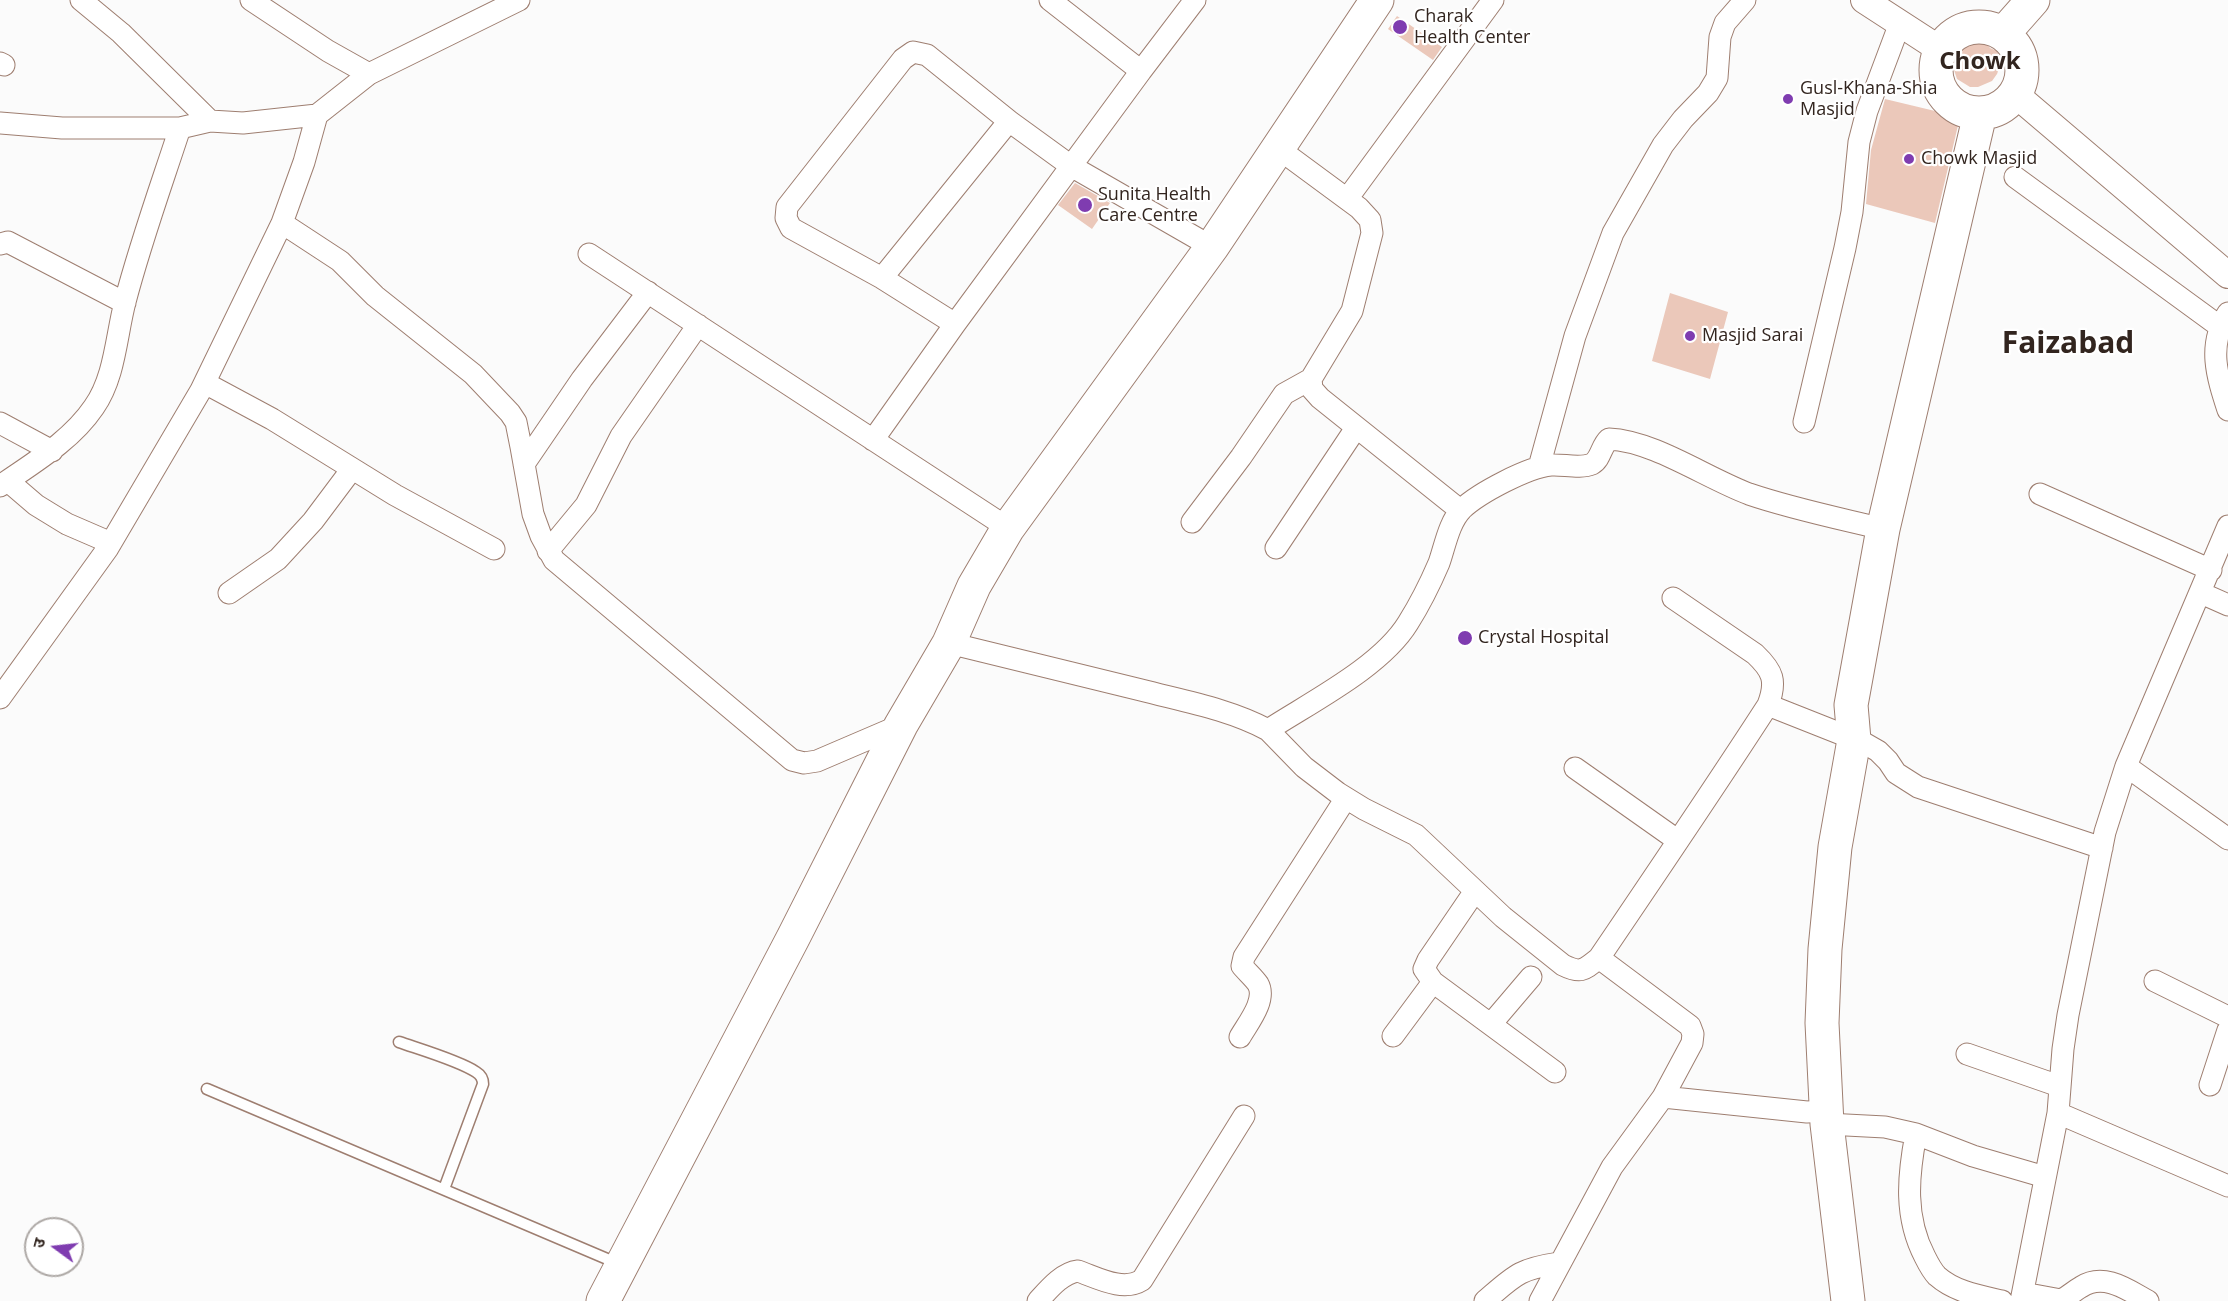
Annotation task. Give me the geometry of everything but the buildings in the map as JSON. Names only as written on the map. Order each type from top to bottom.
[{"type":"main road","points":[[603,1301],[793,938],[901,725],[949,643],[975,586],[1008,528],[1212,247],[1377,0]]},
{"type":"main road","points":[[2003,34],[2033,0]]},
{"type":"main road","points":[[1984,27],[2003,34],[2011,42],[2021,61],[2020,84],[2015,94],[2000,108],[1980,114],[1965,111],[1952,104],[1942,93],[1937,79],[1937,65],[1941,51],[1954,35],[1964,30],[1984,27]]},
{"type":"main road","points":[[1848,1301],[1803,1017],[1810,891],[1825,798],[1846,737],[1883,529],[1980,114]]},
{"type":"main road","points":[[1820,1116],[1830,1301]]},
{"type":"street","points":[[81,0],[121,33],[210,121]]},
{"type":"street","points":[[251,0],[328,51],[369,74]]},
{"type":"street","points":[[0,123],[62,128],[180,128],[210,121],[243,123],[317,115],[369,74],[519,0]]},
{"type":"street","points":[[1050,0],[1141,71]]},
{"type":"street","points":[[873,440],[955,324],[1195,0]]},
{"type":"street","points":[[1347,199],[1493,0]]},
{"type":"street","points":[[1539,467],[1575,336],[1613,233],[1663,146],[1683,119],[1708,93],[1717,78],[1720,37],[1725,23],[1745,0]]},
{"type":"street","points":[[1864,0],[1941,51]]},
{"type":"street","points":[[1804,422],[1845,248],[1852,212],[1859,142],[1866,111],[1900,23]]},
{"type":"street","points":[[955,324],[882,278],[791,228],[786,218],[787,207],[903,59],[913,52],[927,55],[1009,121],[1071,166],[1212,247]]},
{"type":"street","points":[[2015,94],[2228,275]]},
{"type":"street","points":[[0,698],[111,543],[205,383],[282,223],[304,162],[317,115]]},
{"type":"street","points":[[882,278],[1009,121]]},
{"type":"street","points":[[111,543],[67,524],[4,484],[52,451],[94,408],[105,389],[125,303],[180,128]]},
{"type":"street","points":[[1192,522],[1241,457],[1284,394],[1311,379],[1352,311],[1372,233],[1370,220],[1359,208],[1279,149]]},
{"type":"street","points":[[2015,177],[2224,320],[2216,365],[2228,410]]},
{"type":"street","points":[[282,223],[340,261],[403,319],[473,374],[510,413],[516,422],[533,514],[548,551],[561,567],[792,760],[804,763],[817,761],[901,725]]},
{"type":"street","points":[[0,243],[8,242],[125,303]]},
{"type":"street","points":[[589,254],[1008,528]]},
{"type":"street","points":[[524,464],[582,379],[648,292]]},
{"type":"street","points":[[548,551],[586,505],[621,436],[698,325]]},
{"type":"street","points":[[1311,379],[1312,389],[1320,398],[1460,510]]},
{"type":"street","points":[[205,383],[272,419],[395,495],[494,549]]},
{"type":"street","points":[[0,423],[52,451]]},
{"type":"street","points":[[1276,548],[1356,428]]},
{"type":"street","points":[[1268,730],[1354,675],[1392,644],[1407,625],[1425,593],[1460,510],[1525,472],[1539,467],[1589,465],[1596,462],[1603,444],[1609,439],[1651,449],[1749,494],[1780,504],[1883,529]]},
{"type":"street","points":[[230,593],[278,559],[313,521],[352,469]]},
{"type":"street","points":[[2040,494],[2211,570]]},
{"type":"street","points":[[2148,1301],[2105,1281],[2082,1286],[2061,1300],[2022,1297],[2058,1113],[2068,1015],[2112,804],[2228,526]]},
{"type":"street","points":[[2201,593],[2228,605]]},
{"type":"street","points":[[949,643],[1180,700],[1245,720],[1268,730],[1304,767],[1346,798],[1416,835],[1503,916],[1568,968],[1584,970],[1599,957],[1718,782],[1768,705],[1773,692],[1772,677],[1766,665],[1755,654],[1673,598]]},
{"type":"street","points":[[1768,705],[1878,751],[1888,760],[1896,773],[1918,786],[2102,848]]},
{"type":"street","points":[[2126,766],[2228,839]]},
{"type":"street","points":[[1575,768],[1677,840]]},
{"type":"street","points":[[1240,1037],[1258,1003],[1260,993],[1258,984],[1242,966],[1244,957],[1346,798]]},
{"type":"street","points":[[1475,891],[1424,969],[1433,982],[1555,1072]]},
{"type":"street","points":[[1540,1301],[1612,1167],[1663,1097],[1692,1043],[1693,1034],[1690,1026],[1599,957]]},
{"type":"street","points":[[1491,1024],[1531,977]]},
{"type":"street","points":[[2155,981],[2228,1030],[2210,1085]]},
{"type":"street","points":[[1393,1036],[1433,982]]},
{"type":"street","points":[[1967,1054],[2059,1086]]},
{"type":"street","points":[[1663,1097],[1820,1116],[1885,1127],[1916,1134],[1973,1156],[2045,1177]]},
{"type":"street","points":[[2058,1113],[2228,1186]]},
{"type":"street","points":[[1038,1301],[1060,1279],[1071,1272],[1078,1271],[1122,1285],[1133,1285],[1142,1280],[1244,1116]]},
{"type":"street","points":[[1916,1134],[1909,1181],[1910,1216],[1918,1244],[1937,1276],[1950,1285],[1965,1292],[2002,1301]]},
{"type":"street","points":[[1485,1301],[1516,1274],[1533,1267],[1559,1263]]},
{"type":"lane","points":[[399,1042],[464,1066],[477,1072],[483,1079],[444,1189]]},
{"type":"lane","points":[[207,1089],[622,1265]]},
{"type":"place","name":"Charak Health Center","points":[[1400,27]]},
{"type":"place","name":"Gusl-Khana-Shia Masjid","points":[[1788,99]]},
{"type":"place","name":"Chowk Masjid","points":[[1909,159]]},
{"type":"place","name":"Sunita Health Care Centre","points":[[1085,205]]},
{"type":"place","name":"Masjid Sarai","points":[[1690,336]]},
{"type":"place","name":"Crystal Hospital","points":[[1465,638]]},
{"type":"district","name":"Chowk","points":[[1980,62]]},
{"type":"district","name":"Faizabad","points":[[2068,344]]}]
